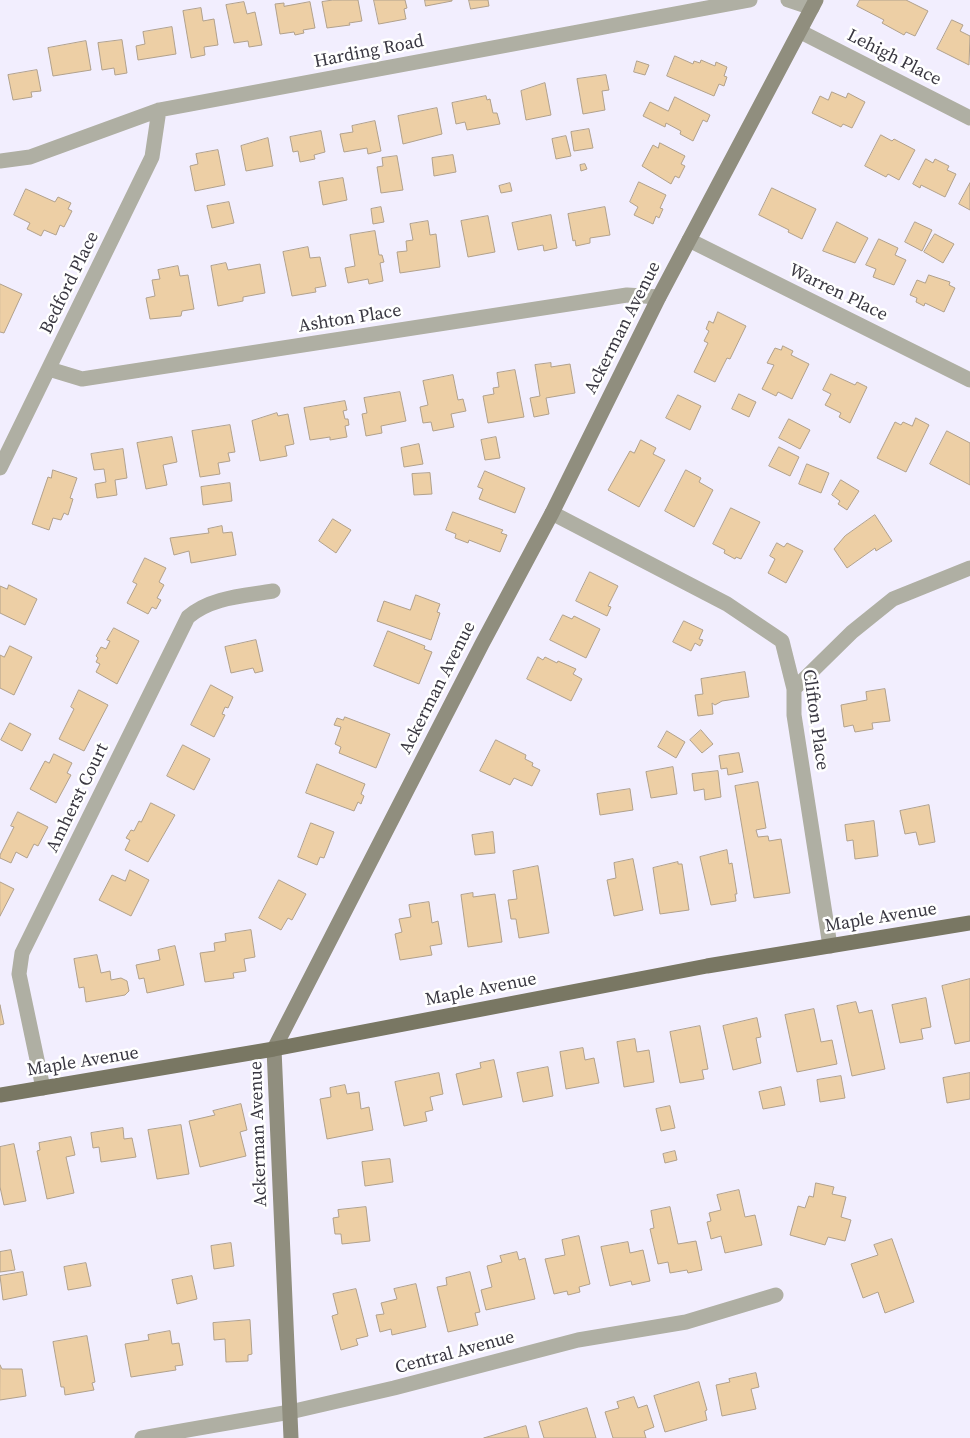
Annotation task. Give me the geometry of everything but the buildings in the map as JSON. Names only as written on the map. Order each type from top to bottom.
[{"type":"main road","name":"Maple Avenue","points":[[0,1095],[274,1049],[707,966],[970,922]]},
{"type":"street","name":"Harding Road","points":[[0,161],[30,157],[159,110],[750,0]]},
{"type":"street","points":[[788,0],[814,4]]},
{"type":"street","name":"Ackerman Avenue","points":[[291,1438],[274,1049],[478,652],[552,513],[659,297],[801,32],[814,4]]},
{"type":"street","name":"Lehigh Place","points":[[801,32],[970,118]]},
{"type":"street","name":"Bedford Place","points":[[0,468],[152,157],[159,110]]},
{"type":"street","name":"Warren Place","points":[[689,240],[970,380]]},
{"type":"street","name":"Ashton Place","points":[[49,369],[82,379],[627,295],[659,297]]},
{"type":"street","name":"Clifton Place","points":[[552,513],[727,604],[755,620],[782,641],[794,688],[794,715],[830,946]]},
{"type":"street","points":[[794,688],[852,632],[893,598],[970,568]]},
{"type":"street","name":"Amherst Court","points":[[43,1088],[19,974],[22,953],[188,617],[199,607],[214,602],[273,591]]},
{"type":"street","name":"Central Avenue","points":[[142,1438],[290,1412],[394,1388],[578,1340],[686,1322],[776,1295]]}]
